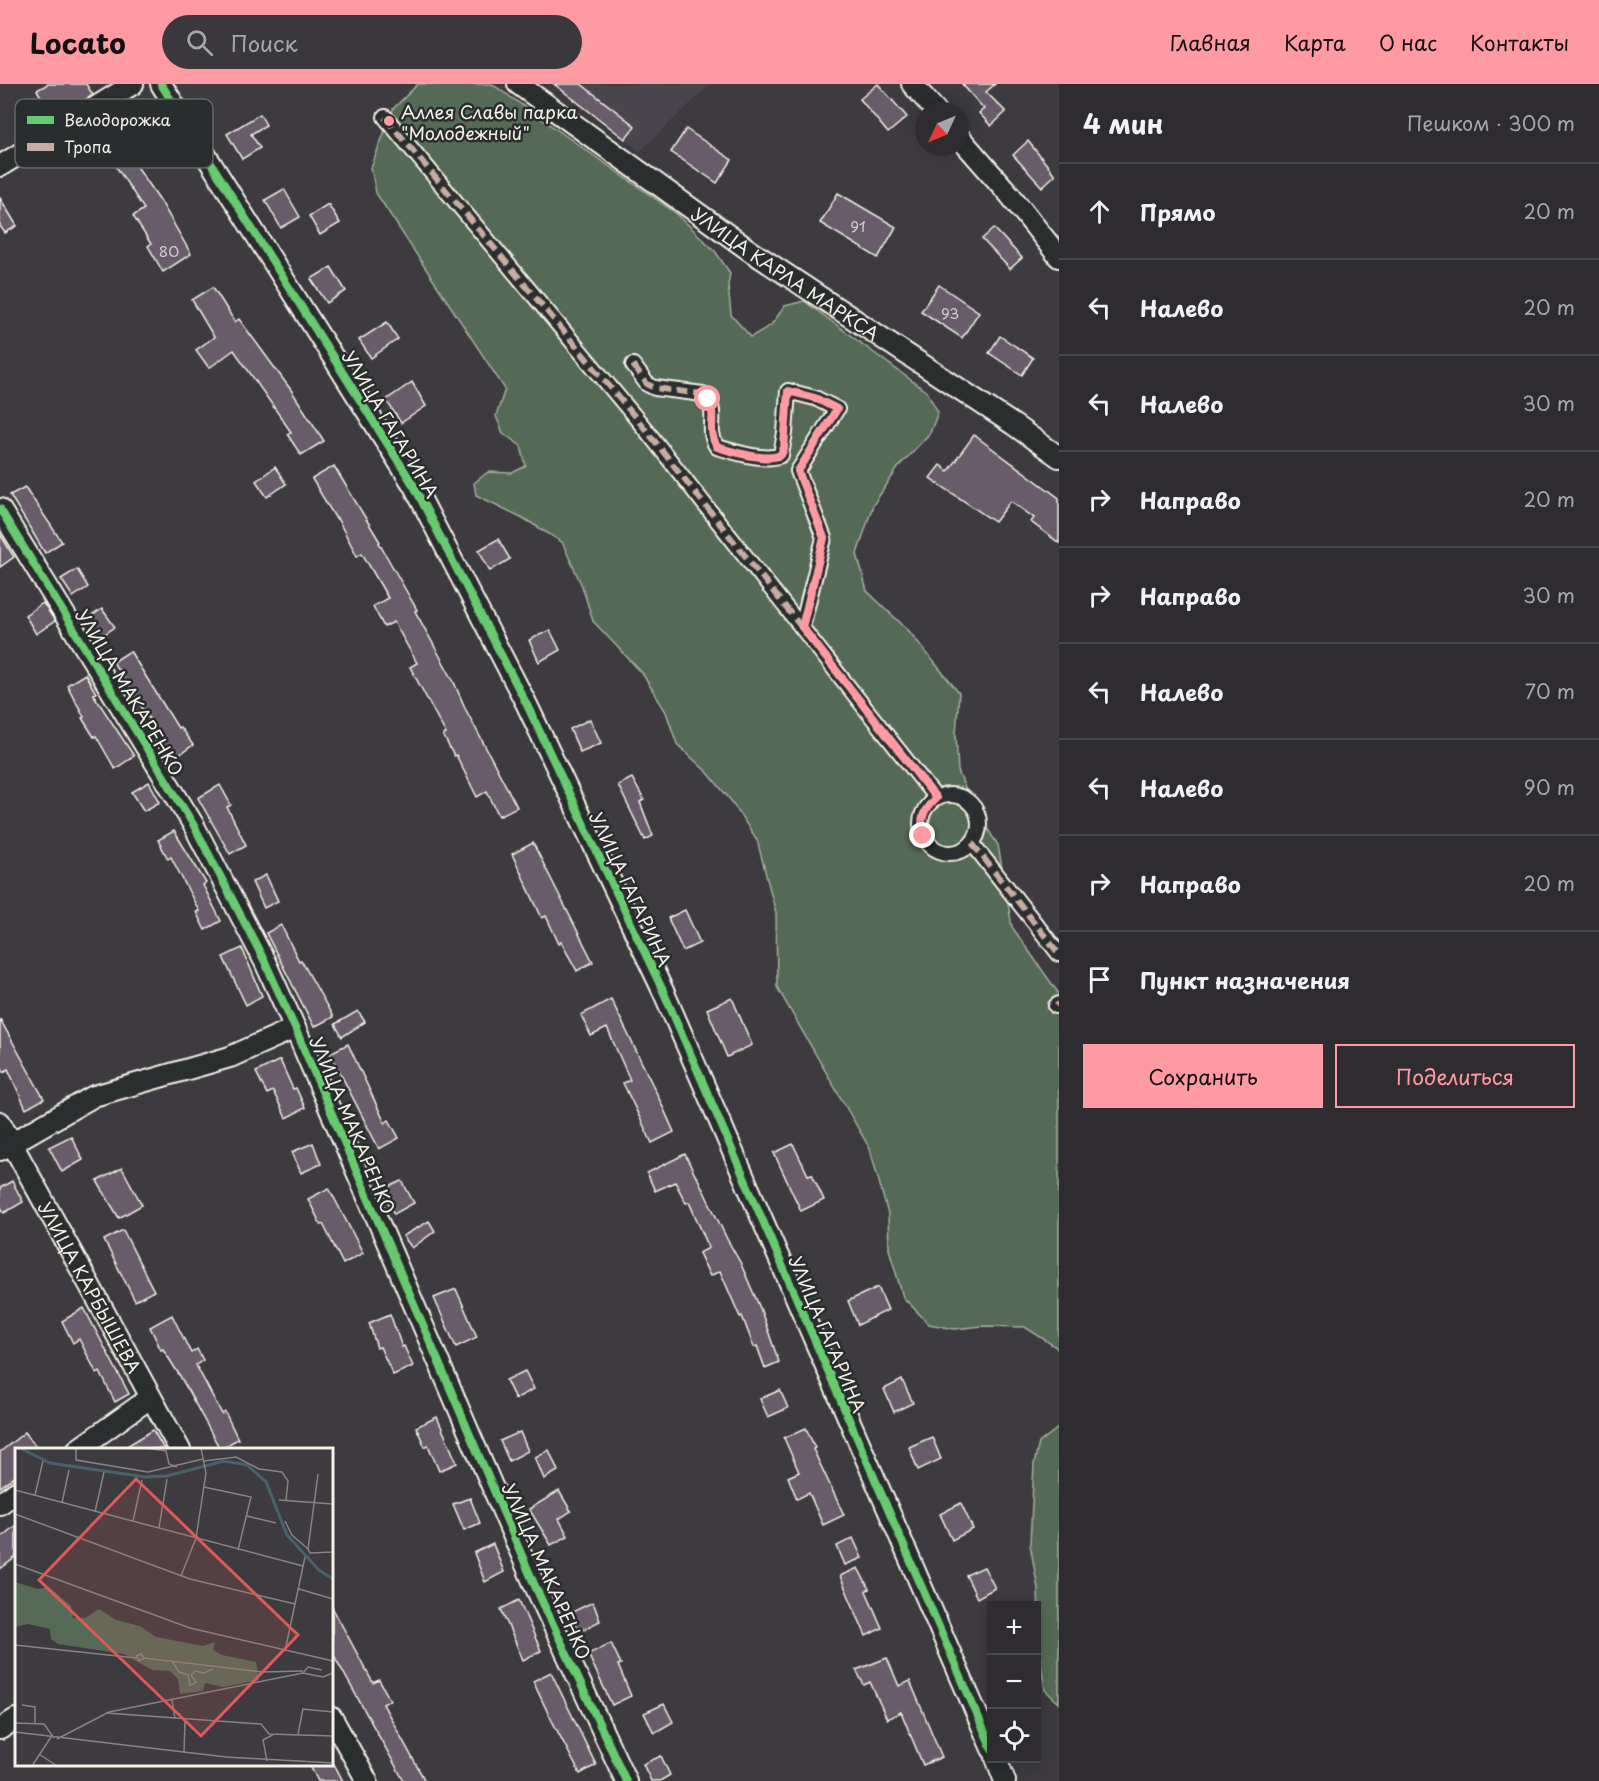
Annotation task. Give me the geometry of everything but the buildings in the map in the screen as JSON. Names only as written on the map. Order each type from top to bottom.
[{"type":"street","points":[[109,99],[133,84]]},
{"type":"street","name":"УЛИЦА ГАГАРИНА","points":[[161,84],[170,99]]},
{"type":"street","name":"УЛИЦА КАРЛА МАРКСА","points":[[518,84],[749,250],[1014,425],[1059,458]]},
{"type":"street","points":[[912,84],[928,102]]},
{"type":"street","points":[[385,117],[646,430],[936,798]]},
{"type":"street","points":[[969,148],[1059,257]]},
{"type":"street","points":[[0,166],[15,157]]},
{"type":"street","name":"УЛИЦА ГАГАРИНА","points":[[213,167],[414,486],[527,705],[664,993],[987,1737]]},
{"type":"street","points":[[633,365],[647,384],[655,388],[703,394],[713,409],[711,437],[717,447],[738,453],[774,458],[781,455],[788,391],[815,398],[837,409],[798,471],[824,538],[802,627]]},
{"type":"street","name":"УЛИЦА МАКАРЕНКО","points":[[0,509],[193,824],[265,962],[535,1586],[626,1781]]},
{"type":"street","points":[[957,795],[967,800],[975,808],[979,817],[979,831],[972,843],[960,852],[945,853],[932,847],[923,836],[921,821],[925,808],[936,798],[957,795]]},
{"type":"street","points":[[972,843],[1059,954]]},
{"type":"street","points":[[5,1146],[93,1096],[230,1057],[295,1028]]},
{"type":"street","name":"УЛИЦА КАРБЫШЕВА","points":[[0,1122],[5,1146],[179,1448]]},
{"type":"street","points":[[78,1448],[150,1398]]},
{"type":"street","points":[[0,1504],[15,1493]]},
{"type":"street","points":[[0,1729],[15,1720]]},
{"type":"street","points":[[333,1720],[367,1781]]},
{"type":"street","points":[[998,1763],[1005,1781]]},
{"type":"shaded area","points":[[552,84],[711,84],[640,151]]},
{"type":"green space","points":[[418,84],[492,84],[677,214],[715,251],[730,273],[728,285],[731,315],[751,337],[771,325],[785,306],[804,301],[927,392],[938,412],[930,433],[900,465],[873,505],[857,554],[867,591],[909,631],[959,693],[956,734],[958,771],[972,805],[998,845],[1012,927],[1059,994],[1059,1352],[1056,1347],[1025,1327],[982,1326],[954,1329],[929,1324],[903,1297],[889,1249],[888,1214],[870,1149],[777,987],[776,913],[757,840],[732,802],[708,773],[677,744],[666,712],[642,673],[593,621],[582,586],[562,542],[523,518],[476,495],[474,483],[488,472],[512,473],[526,466],[521,446],[503,433],[496,416],[505,389],[376,193],[371,168],[393,109]]},
{"type":"green space","points":[[1059,1427],[1059,1703],[1045,1690],[1041,1663],[1041,1601],[1038,1601],[1030,1544],[1034,1464],[1039,1443]]},
{"type":"marked path","points":[[385,117],[646,430],[936,798]]},
{"type":"marked path","points":[[633,365],[647,384],[655,388],[703,394],[711,408],[713,440],[717,447],[749,456],[781,455],[788,391],[815,398],[837,409],[798,471],[824,538],[802,627]]},
{"type":"marked path","points":[[972,843],[1059,954]]},
{"type":"cycle path","points":[[161,84],[170,99]]},
{"type":"cycle path","points":[[213,167],[414,486],[527,705],[664,993],[987,1737]]},
{"type":"cycle path","points":[[0,509],[193,824],[265,962],[535,1586],[626,1781]]},
{"type":"place","name":"Аллея Славы парка \"Молодежный\"","points":[[389,121]]},
{"type":"route","points":[[708,399],[713,409],[711,437],[717,447],[738,453],[774,458],[781,455],[784,449],[788,391],[815,398],[837,409],[798,471],[824,538],[802,627],[936,798],[925,808],[921,821],[923,836]]}]
